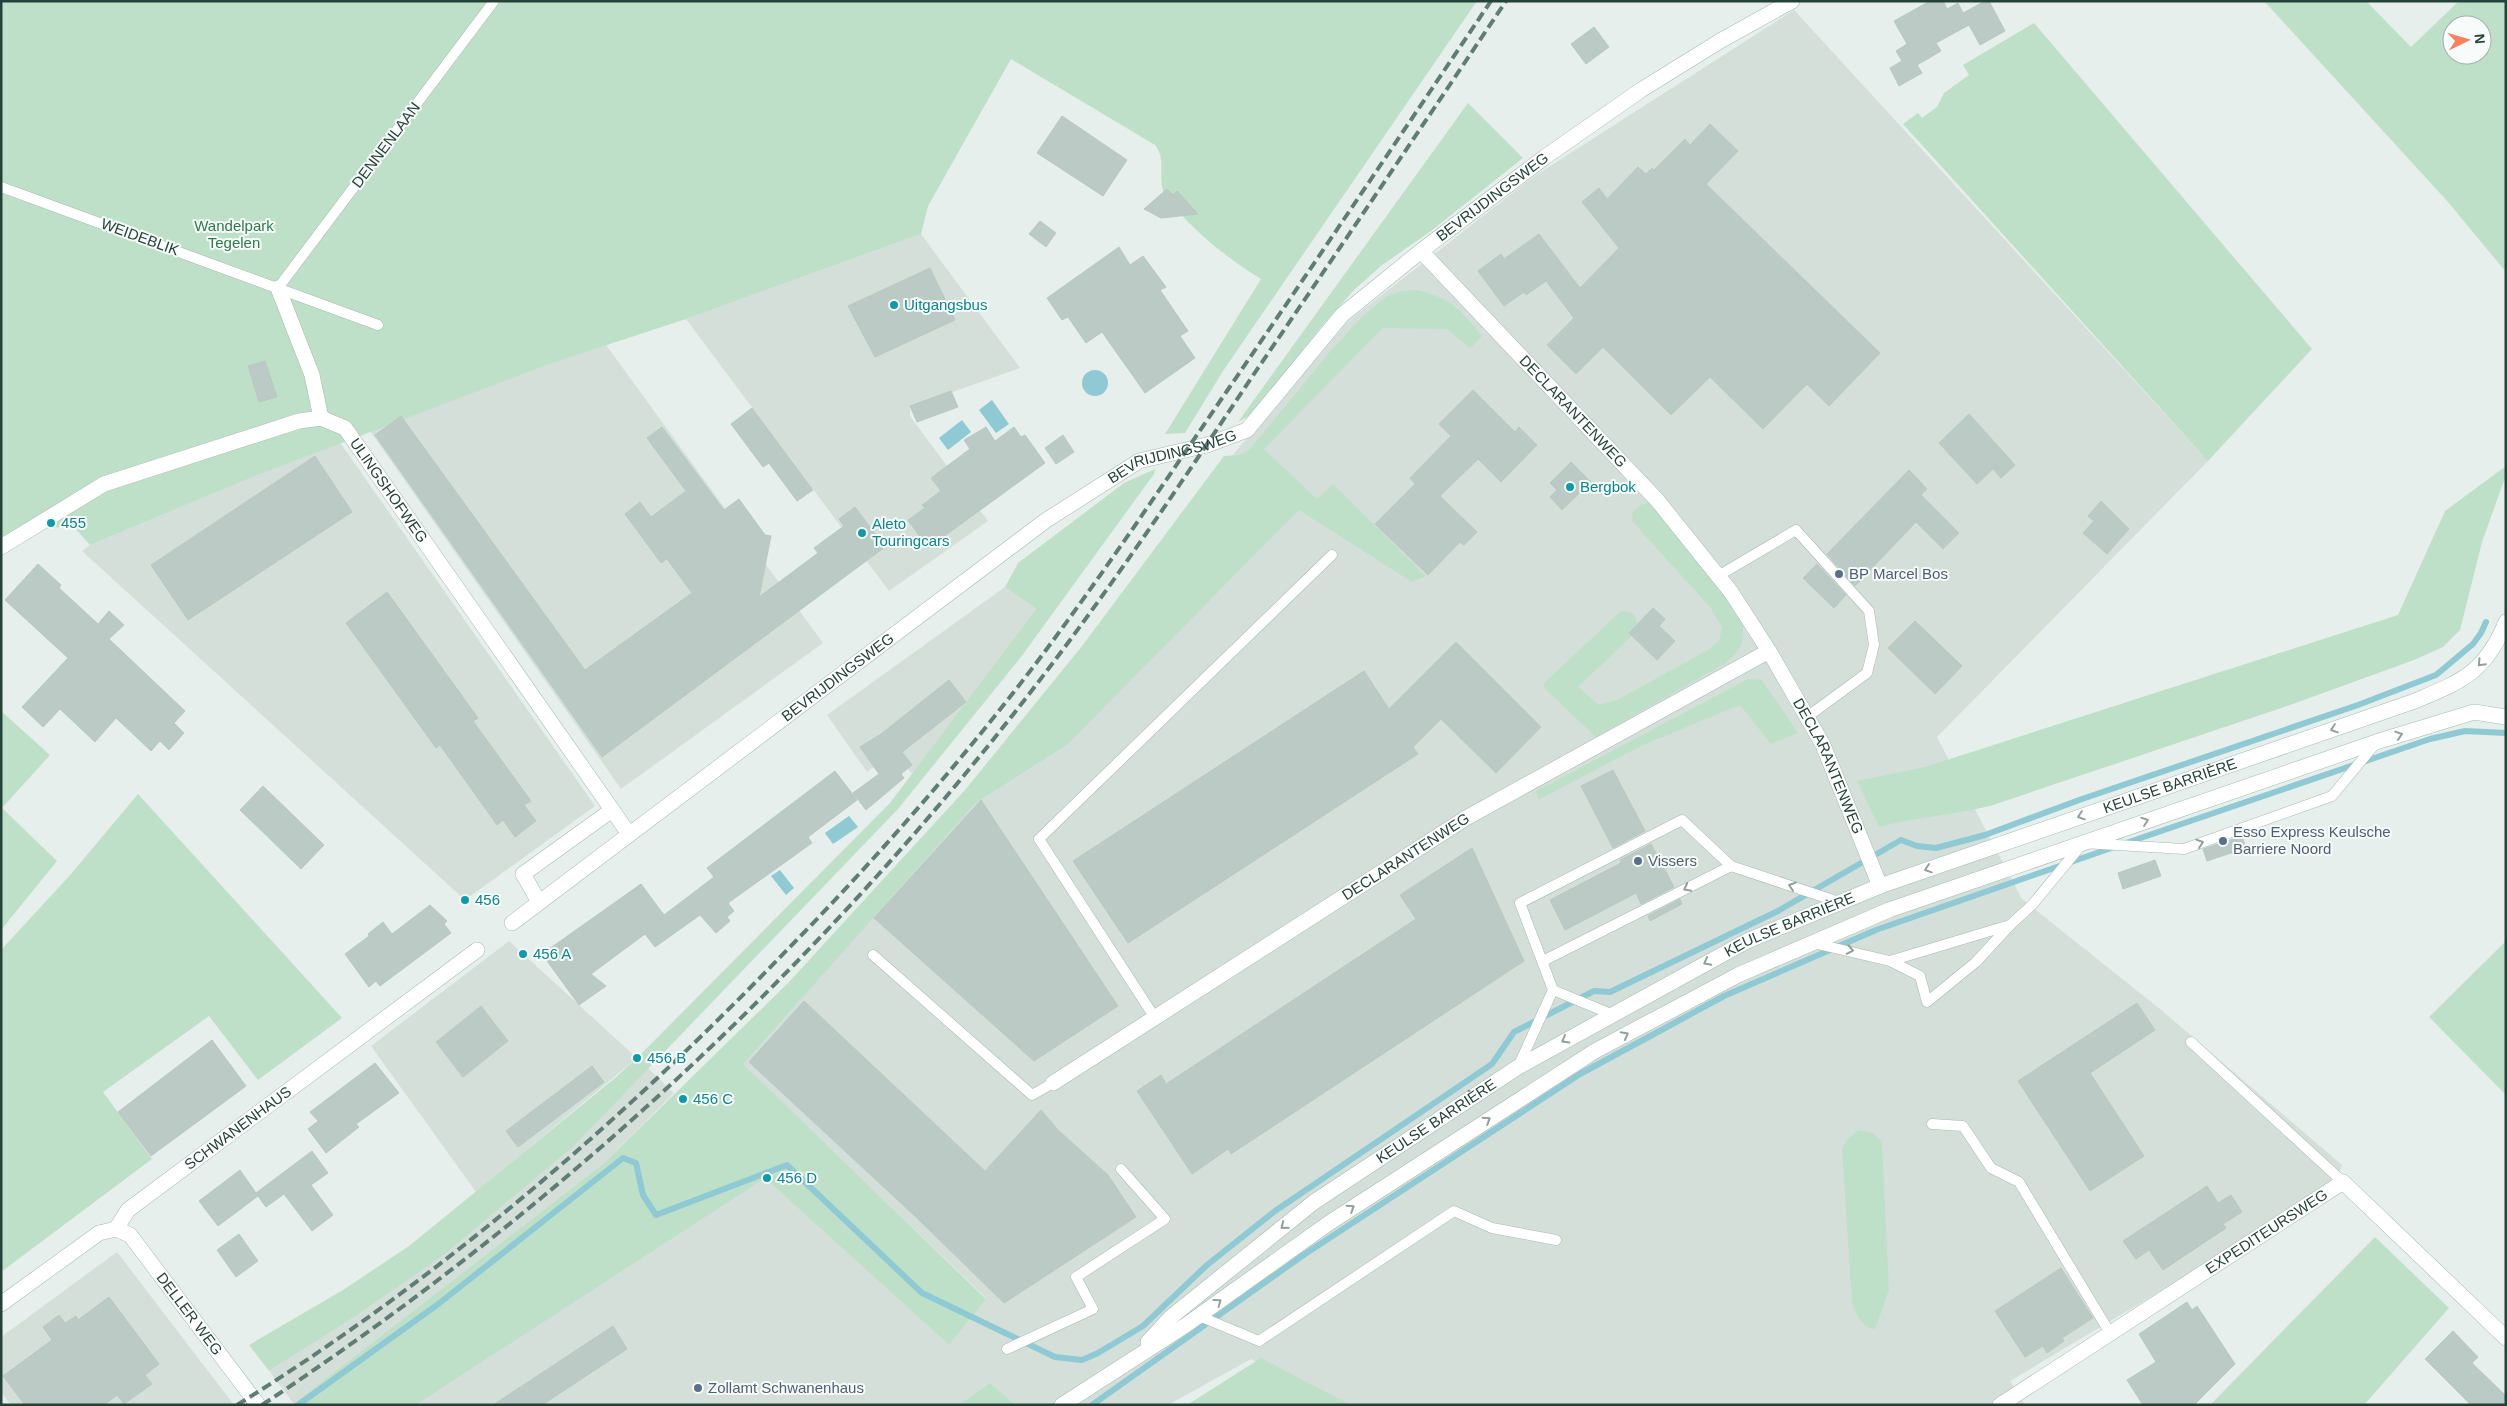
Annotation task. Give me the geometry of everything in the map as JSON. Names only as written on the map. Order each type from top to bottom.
[{"type":"street","name":"BEVRIJDINGSWEG","points":[[512,923],[1046,521],[1139,461],[1207,445],[1247,430],[1342,315],[1421,251],[1545,157],[1641,90],[1720,41],[1792,1]]},
{"type":"street","name":"DECLARANTENWEG","points":[[1421,251],[1657,500],[1718,576],[1769,651],[1823,745],[1880,886]]},
{"type":"street","points":[[1,547],[104,484],[299,422],[321,418],[312,375],[278,288]]},
{"type":"street","name":"ULINGSHOFWEG","points":[[321,418],[345,428],[629,834]]},
{"type":"street","name":"KEULSE BARRIÈRE","points":[[1133,1357],[1171,1318],[1314,1202],[1518,1067],[1611,1014],[1747,941],[1880,886],[2415,701],[2462,680],[2482,664],[2498,640],[2506,622]]},
{"type":"street","name":"DECLARANTENWEG","points":[[1053,1083],[1466,818],[1769,651]]},
{"type":"street","name":"KEULSE BARRIÈRE","points":[[1062,1405],[1198,1316],[1328,1223],[1594,1051],[1738,975],[1810,942],[1889,910],[2376,742],[2474,712],[2506,717]]},
{"type":"street","points":[[539,902],[523,874],[612,810]]},
{"type":"street","name":"SCHWANENHAUS","points":[[116,1230],[128,1210],[477,950]]},
{"type":"street","name":"EXPEDITEURSWEG","points":[[2000,1405],[2343,1182],[2506,1338]]},
{"type":"street","points":[[1,1304],[99,1232],[116,1230]]},
{"type":"street","name":"DELLER WEG","points":[[116,1230],[130,1235],[258,1405]]},
{"type":"lane","name":"DENNENLAAN","points":[[278,288],[494,1]]},
{"type":"lane","name":"WEIDEBLIK","points":[[1,187],[378,325]]},
{"type":"lane","points":[[1718,576],[1796,530],[1869,611],[1874,645],[1867,673],[1807,717]]},
{"type":"lane","points":[[1155,1018],[1039,839],[1332,555]]},
{"type":"lane","points":[[1810,942],[1890,961],[1920,976],[1927,1002],[1976,962],[2010,925],[2032,905],[2083,843],[2184,849],[2332,796],[2376,742]]},
{"type":"lane","points":[[1518,1067],[1553,990],[1520,903],[1682,820],[1731,866],[1839,902]]},
{"type":"lane","points":[[1543,961],[1731,866]]},
{"type":"lane","points":[[1890,961],[2010,925]]},
{"type":"lane","points":[[873,956],[1032,1095],[1053,1083]]},
{"type":"lane","points":[[1553,990],[1611,1014]]},
{"type":"lane","points":[[2191,1042],[2343,1182]]},
{"type":"lane","points":[[1932,1124],[1963,1126],[1991,1168],[2019,1182],[2110,1333]]},
{"type":"lane","points":[[1006,1349],[1094,1309],[1076,1277],[1165,1219],[1121,1169]]},
{"type":"lane","points":[[1198,1316],[1259,1342],[1454,1211],[1492,1228],[1556,1240]]},
{"type":"shaded area","points":[[1794,10],[2208,461],[1937,737],[2022,899],[2160,1009],[2342,1165],[2339,1175],[2263,1230],[2010,1381],[2025,1405],[1321,1405],[1251,1359],[1168,1405],[1014,1405],[990,1383],[958,1405],[416,1405],[765,1177],[949,1345],[986,1298],[742,1064],[976,803],[1067,745],[1193,501],[1347,322],[1533,177]]},
{"type":"shaded area","points":[[921,234],[1020,368],[910,407],[910,416],[988,521],[889,591],[686,319]]},
{"type":"shaded area","points":[[606,345],[823,643],[621,789],[363,421]]},
{"type":"shaded area","points":[[339,441],[595,806],[465,900],[82,551],[90,545]]},
{"type":"shaded area","points":[[1005,587],[1036,609],[915,771],[911,773],[894,751],[867,772],[827,715]]},
{"type":"shaded area","points":[[509,941],[637,1058],[476,1192],[371,1046]]},
{"type":"shaded area","points":[[648,1068],[674,1093],[604,1163],[294,1404],[269,1371],[356,1316],[444,1255],[572,1148]]},
{"type":"shaded area","points":[[117,1252],[234,1405],[11,1405],[1,1392],[1,1337]]},
{"type":"green space","name":"Wandelpark Tegelen","points":[[1,1],[1477,1],[1223,371],[1185,433],[1165,434],[1261,279],[1227,256],[1187,221],[1168,200],[1162,187],[1160,156],[1155,145],[1011,59],[928,206],[921,234],[686,319],[549,364],[260,474],[90,545],[73,526],[29,530],[1,548]]},
{"type":"green space","points":[[2264,1],[2366,1],[2411,47],[2442,17],[2442,65],[2492,65],[2492,15],[2444,15],[2459,1],[2506,1],[2506,272],[2448,202]]},
{"type":"green space","points":[[2034,23],[2312,349],[2208,461],[1903,124],[1918,113],[1922,118],[1937,107],[1944,93],[1969,75],[1963,65]]},
{"type":"green space","points":[[1468,103],[1523,158],[1431,231],[1382,265],[1354,290],[1321,327],[1249,416],[1238,422]]},
{"type":"green space","points":[[1417,290],[1447,301],[1461,312],[1482,336],[1470,348],[1447,329],[1383,328],[1264,449],[1317,499],[1333,484],[1426,576],[1412,582],[1299,510],[1067,745],[976,803],[743,1064],[986,1299],[949,1345],[765,1178],[416,1405],[292,1405],[604,1163],[789,982],[965,790],[1082,646],[1224,456],[1239,455],[1249,450],[1333,348],[1364,315],[1387,296],[1402,291]]},
{"type":"green space","points":[[2506,466],[2506,475],[2482,542],[2460,630],[2443,647],[2414,660],[2290,705],[1990,806],[1879,827],[1857,781],[1925,767],[2398,615],[2445,511]]},
{"type":"green space","points":[[1155,469],[1154,474],[1021,657],[898,809],[572,1148],[444,1255],[356,1316],[269,1371],[249,1345],[343,1290],[409,1246],[615,1078],[890,803],[1036,609],[1005,587],[1018,563],[1124,483]]},
{"type":"green space","points":[[1652,502],[1743,619],[1741,645],[1735,654],[1724,664],[1596,737],[1545,689],[1543,684],[1621,611],[1633,614],[1637,624],[1636,632],[1578,687],[1599,705],[1617,700],[1708,650],[1719,641],[1722,627],[1710,607],[1632,521],[1633,511],[1640,505]]},
{"type":"green space","points":[[1748,679],[1762,680],[1798,733],[1771,744],[1740,705],[1643,745],[1538,800],[1536,791]]},
{"type":"green space","points":[[1,711],[50,755],[2,808],[57,861],[1,930]]},
{"type":"green space","points":[[138,794],[342,1018],[258,1080],[209,1016],[103,1092],[152,1159],[1,1272],[1,950],[71,874]]},
{"type":"green space","points":[[2506,941],[2506,1095],[2429,1017]]},
{"type":"green space","points":[[1859,1130],[1873,1133],[1882,1142],[1889,1290],[1875,1329],[1863,1323],[1852,1303],[1842,1149],[1848,1138]]},
{"type":"green space","points":[[2375,1237],[2449,1308],[2364,1405],[2210,1405]]},
{"type":"green space","points":[[1261,1358],[1351,1405],[1187,1405]]},
{"type":"green space","points":[[990,1383],[1015,1405],[958,1405]]},
{"type":"water","points":[[1095,370],[1104,374],[1108,383],[1104,392],[1095,396],[1086,392],[1082,383],[1086,374]]},
{"type":"water","points":[[992,400],[1009,424],[996,433],[979,410]]},
{"type":"water","points":[[962,420],[971,432],[948,450],[939,438]]},
{"type":"water","points":[[849,816],[858,827],[833,844],[825,833]]},
{"type":"water","points":[[780,870],[794,888],[786,895],[771,876]]},
{"type":"building","points":[[1930,1],[1943,1],[1947,9],[1958,3],[1963,13],[1985,1],[1989,1],[2005,31],[1980,45],[1969,25],[1936,43],[1941,51],[1917,65],[1922,73],[1899,86],[1890,68],[1902,61],[1896,51],[1907,44],[1894,21]]},
{"type":"building","points":[[1594,27],[1609,47],[1586,64],[1571,44]]},
{"type":"building","points":[[1062,116],[1127,160],[1103,196],[1037,153]]},
{"type":"building","points":[[1710,124],[1738,151],[1706,184],[1880,353],[1829,406],[1807,384],[1763,429],[1710,377],[1671,415],[1603,347],[1576,374],[1547,345],[1574,318],[1546,281],[1526,295],[1524,292],[1504,306],[1478,271],[1501,254],[1504,259],[1539,234],[1580,288],[1619,248],[1582,202],[1599,188],[1607,199],[1638,167],[1646,174],[1652,168],[1654,170],[1685,139],[1690,145]]},
{"type":"building","points":[[1167,189],[1173,195],[1177,191],[1198,214],[1161,218],[1144,209]]},
{"type":"building","points":[[1040,221],[1056,233],[1046,247],[1029,234]]},
{"type":"building","points":[[1119,247],[1130,265],[1143,256],[1166,287],[1160,290],[1188,331],[1180,336],[1195,358],[1145,393],[1102,332],[1086,343],[1068,317],[1062,320],[1047,298]]},
{"type":"building","points":[[930,268],[955,320],[875,357],[848,306]]},
{"type":"building","points":[[265,361],[277,397],[259,402],[248,366]]},
{"type":"building","points":[[1473,390],[1515,432],[1519,427],[1537,445],[1501,482],[1478,459],[1440,496],[1477,532],[1464,545],[1460,542],[1428,575],[1375,524],[1415,484],[1410,478],[1451,436],[1439,424]]},
{"type":"building","points":[[951,391],[958,407],[917,422],[910,406]]},
{"type":"building","points":[[752,408],[813,490],[797,501],[769,463],[763,467],[731,424]]},
{"type":"building","points":[[1969,414],[2015,465],[2001,478],[1993,469],[1977,484],[1939,443]]},
{"type":"building","points":[[401,416],[585,670],[692,593],[667,559],[661,563],[625,514],[640,502],[651,517],[686,491],[647,438],[662,427],[724,510],[739,499],[765,535],[771,536],[759,597],[818,553],[814,548],[844,526],[839,519],[855,507],[885,547],[602,757],[375,435]]},
{"type":"building","points":[[986,427],[995,441],[1014,427],[1021,437],[1025,435],[1045,463],[928,548],[908,520],[925,508],[922,505],[941,491],[931,478],[970,449],[964,440]]},
{"type":"building","points":[[1063,435],[1074,452],[1056,464],[1045,448]]},
{"type":"building","points":[[315,456],[352,512],[188,620],[151,565]]},
{"type":"building","name":"Bergbok","points":[[1571,462],[1591,482],[1562,510],[1550,497],[1557,490],[1550,483]]},
{"type":"building","points":[[1909,470],[1927,489],[1921,495],[1959,533],[1943,549],[1916,522],[1855,586],[1827,554]]},
{"type":"building","points":[[2101,501],[2129,529],[2107,554],[2083,533],[2094,521],[2088,516]]},
{"type":"building","points":[[38,564],[61,585],[59,588],[98,624],[109,611],[124,625],[109,639],[185,711],[174,723],[184,733],[169,750],[160,741],[151,751],[116,718],[95,742],[60,709],[43,727],[22,707],[68,658],[5,600]]},
{"type":"building","points":[[1817,564],[1846,595],[1834,608],[1803,578]]},
{"type":"building","points":[[387,592],[478,718],[473,721],[531,801],[524,805],[536,821],[515,837],[503,820],[497,825],[440,745],[436,748],[346,623]]},
{"type":"building","points":[[1653,608],[1665,619],[1659,626],[1675,641],[1657,660],[1629,633]]},
{"type":"building","points":[[1915,621],[1962,666],[1935,694],[1888,648]]},
{"type":"building","points":[[1456,642],[1541,727],[1496,773],[1441,719],[1413,747],[1418,754],[1128,943],[1073,861],[1364,671],[1389,709]]},
{"type":"building","points":[[949,680],[966,702],[902,752],[912,765],[901,774],[904,778],[866,810],[853,793],[879,774],[860,747],[881,734]]},
{"type":"building","points":[[1613,770],[1645,831],[1613,848],[1581,786]]},
{"type":"building","points":[[835,771],[857,800],[808,837],[812,843],[728,903],[734,911],[727,917],[730,921],[716,933],[700,915],[655,947],[645,934],[591,974],[606,986],[579,1005],[542,954],[641,884],[664,915],[714,877],[707,868]]},
{"type":"building","points":[[263,786],[324,845],[301,869],[240,810]]},
{"type":"building","points":[[981,800],[1118,1006],[1034,1061],[874,918]]},
{"type":"building","points":[[2242,836],[2246,848],[2207,861],[2203,849]]},
{"type":"building","points":[[1651,844],[1674,887],[1641,904],[1636,893],[1565,930],[1550,900],[1621,863],[1620,860]]},
{"type":"building","points":[[1472,848],[1524,961],[1231,1154],[1228,1149],[1192,1174],[1137,1091],[1161,1075],[1166,1084],[1416,919],[1400,895]]},
{"type":"building","points":[[2155,860],[2161,876],[2123,889],[2118,873]]},
{"type":"building","points":[[1680,899],[1682,904],[1650,921],[1648,916]]},
{"type":"building","points":[[430,905],[447,921],[444,924],[451,933],[380,986],[376,981],[369,987],[345,954],[369,936],[368,934],[383,922],[392,934]]},
{"type":"building","points":[[804,1001],[985,1171],[1041,1110],[1058,1130],[1108,1175],[1136,1217],[1004,1303],[917,1218],[749,1062]]},
{"type":"building","points":[[2137,1003],[2155,1030],[2090,1073],[2144,1156],[2090,1191],[2018,1081]]},
{"type":"building","points":[[481,1006],[508,1041],[463,1077],[436,1042]]},
{"type":"building","points":[[212,1040],[246,1086],[151,1156],[118,1112]]},
{"type":"building","points":[[375,1063],[399,1093],[356,1124],[359,1127],[326,1153],[308,1129],[318,1121],[310,1112]]},
{"type":"building","points":[[592,1066],[604,1082],[518,1147],[506,1131]]},
{"type":"building","points":[[312,1151],[328,1173],[311,1185],[333,1215],[312,1231],[284,1194],[266,1207],[258,1196],[218,1226],[199,1201],[240,1170],[256,1193]]},
{"type":"building","points":[[2207,1186],[2218,1203],[2231,1195],[2242,1212],[2223,1224],[2226,1228],[2163,1270],[2149,1250],[2136,1259],[2123,1241]]},
{"type":"building","points":[[239,1234],[258,1261],[236,1277],[217,1250]]},
{"type":"building","points":[[2061,1268],[2093,1318],[2062,1338],[2064,1341],[2047,1353],[2043,1346],[2025,1357],[1995,1311]]},
{"type":"building","points":[[109,1297],[159,1364],[145,1375],[152,1384],[124,1404],[117,1395],[104,1405],[25,1405],[3,1376],[52,1340],[43,1327],[59,1315],[65,1323],[76,1316],[78,1320]]},
{"type":"building","points":[[2187,1302],[2192,1310],[2197,1306],[2235,1364],[2194,1405],[2143,1405],[2127,1380],[2156,1362],[2139,1334]]},
{"type":"building","points":[[613,1326],[627,1349],[542,1405],[493,1405]]},
{"type":"building","points":[[2453,1331],[2478,1357],[2472,1363],[2506,1396],[2506,1405],[2471,1405],[2425,1359]]},
{"type":"waterway","points":[[298,1405],[437,1305],[623,1158],[636,1163],[643,1195],[656,1215],[787,1165],[922,1293],[1055,1357],[1082,1360],[1098,1353],[1143,1326],[1207,1265],[1275,1211],[1492,1064],[1514,1032],[1594,991],[1610,992],[1778,911],[1901,840],[1917,846],[1936,848],[1985,835],[2082,799],[2358,705],[2436,675],[2473,644],[2486,622]]},
{"type":"waterway","points":[[2126,843],[2430,739],[2465,731],[2506,733]]},
{"type":"waterway","points":[[1092,1405],[1305,1254],[1580,1074],[1724,996],[1876,930],[2114,847]]},
{"type":"railway","points":[[237,1405],[385,1305],[526,1195],[660,1076],[724,1014],[820,916],[885,846],[948,774],[1008,700],[1086,595],[1262,340],[1491,1]]},
{"type":"railway","points":[[262,1405],[373,1328],[481,1246],[586,1160],[687,1070],[784,975],[876,877],[965,774],[1049,668],[1103,595],[1506,1]]},
{"type":"place","name":"Uitgangsbus","points":[[894,305]]},
{"type":"place","name":"Bergbok","points":[[1570,487]]},
{"type":"place","name":"455","points":[[51,523]]},
{"type":"place","name":"Aleto Touringcars","points":[[862,533]]},
{"type":"place","name":"BP Marcel Bos","points":[[1839,574]]},
{"type":"place","name":"Esso Express Keulsche Barriere Noord","points":[[2223,841]]},
{"type":"place","name":"Vissers","points":[[1638,861]]},
{"type":"place","name":"456","points":[[465,900]]},
{"type":"place","name":"456 A","points":[[523,954]]},
{"type":"place","name":"456 B","points":[[637,1058]]},
{"type":"place","name":"456 C","points":[[683,1099]]},
{"type":"place","name":"456 D","points":[[767,1178]]},
{"type":"place","name":"Zollamt Schwanenhaus","points":[[698,1388]]}]
